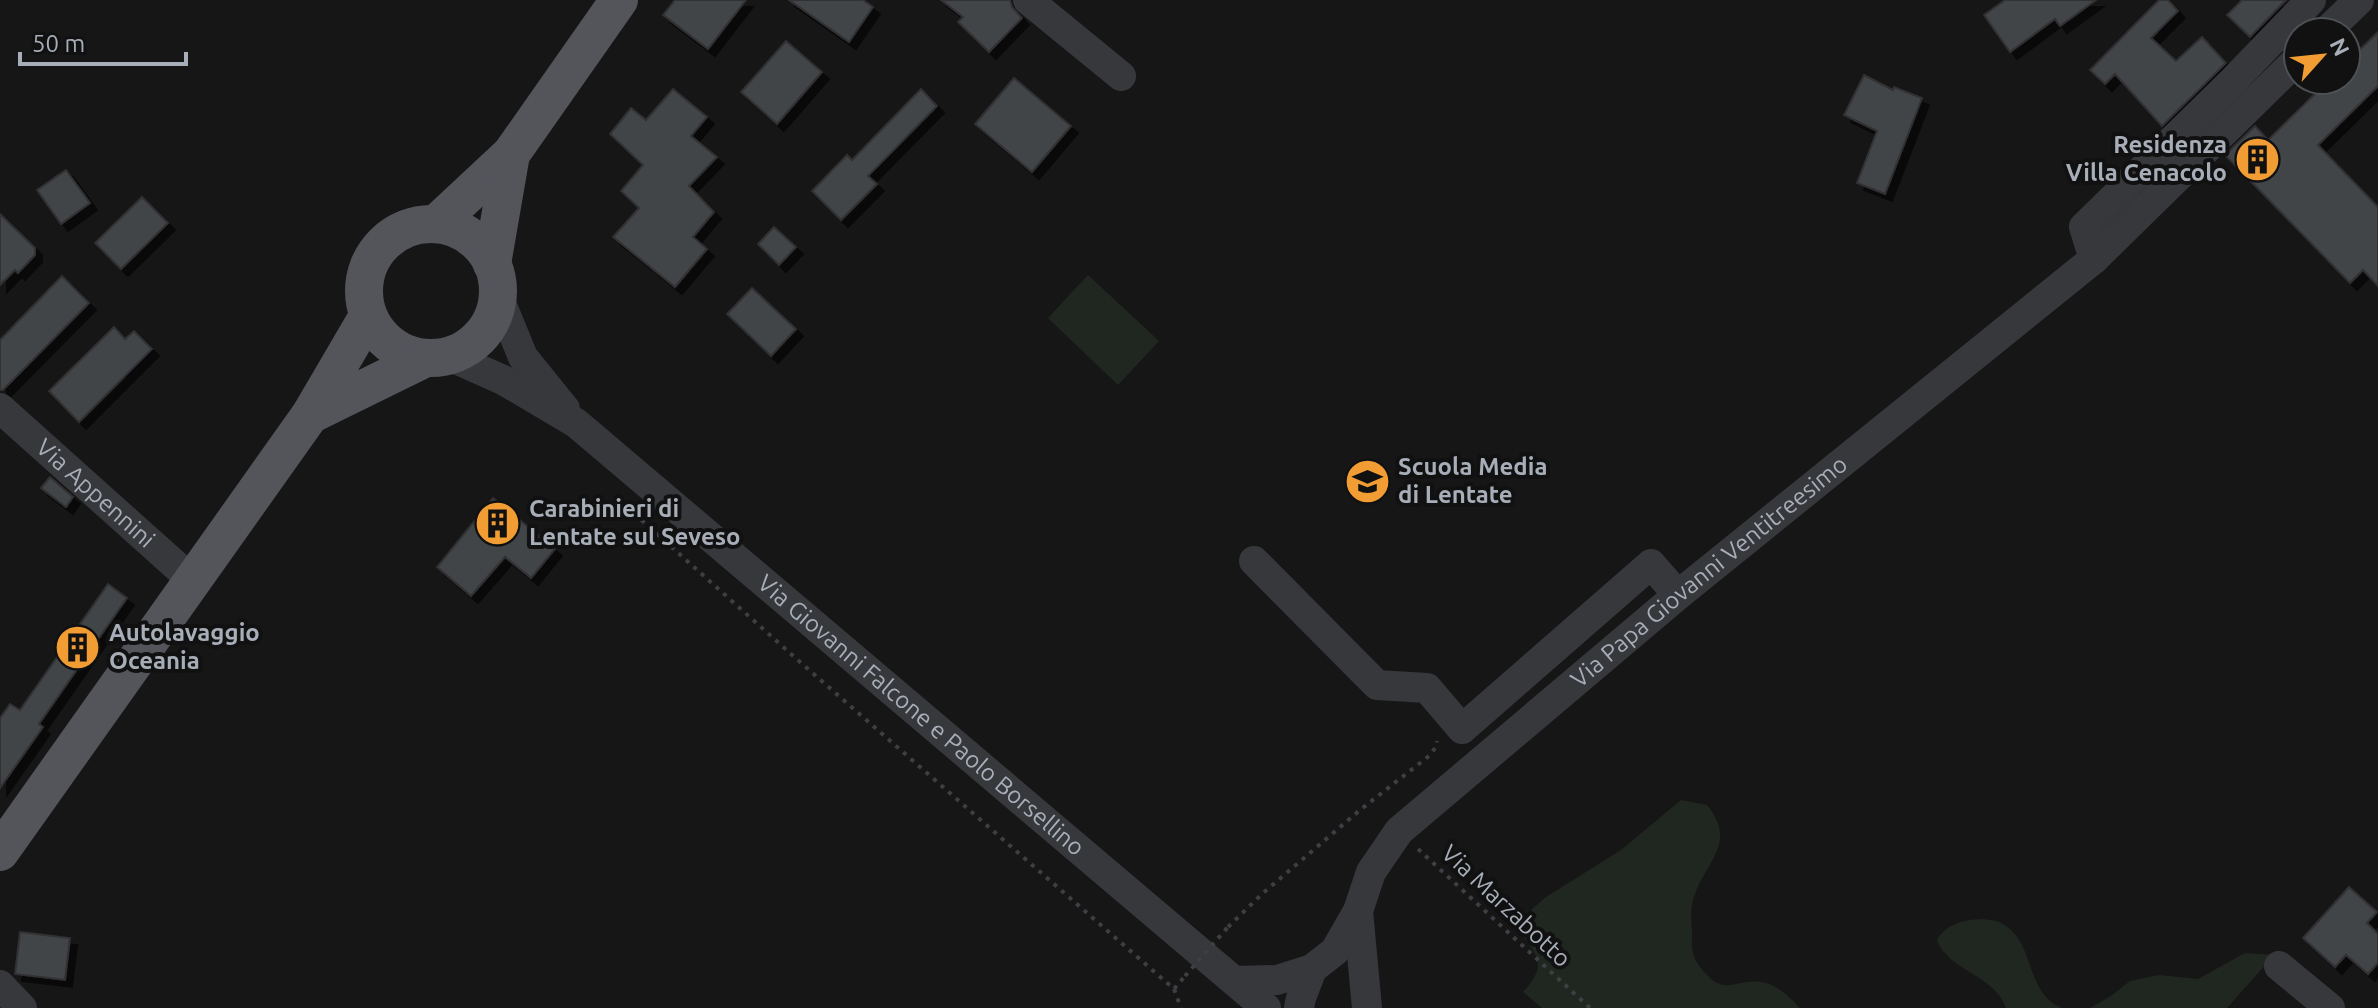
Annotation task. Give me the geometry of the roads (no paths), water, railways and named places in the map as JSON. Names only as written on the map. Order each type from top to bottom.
[{"type":"main road","points":[[0,852],[310,415],[364,299],[364,282],[369,264],[378,249],[511,154],[619,0]]},
{"type":"main road","points":[[310,415],[470,345],[482,335],[492,318],[511,154]]},
{"type":"main road","points":[[424,219],[469,236],[482,248],[495,280]]},
{"type":"main road","points":[[357,309],[388,343],[412,355],[438,357]]},
{"type":"street","points":[[1028,0],[1121,76]]},
{"type":"street","points":[[2094,259],[2084,227],[2311,0]]},
{"type":"street","points":[[2342,16],[2359,0]]},
{"type":"street","name":"Via Papa Giovanni Ventitreesimo","points":[[1236,981],[1277,980],[1312,969],[1335,951],[1358,911],[1371,872],[1399,831],[1678,595],[2094,259],[2282,75]]},
{"type":"street","points":[[495,280],[523,357],[576,423]]},
{"type":"street","points":[[438,357],[503,380],[576,423]]},
{"type":"street","name":"Via Appennini","points":[[0,408],[192,580]]},
{"type":"street","name":"Via Giovanni Falcone e Paolo Borsellino","points":[[576,423],[1266,1008]]},
{"type":"street","points":[[1254,561],[1377,685],[1427,688],[1462,729],[1651,564],[1678,595]]},
{"type":"street","name":"Via Papa Giovanni Ventitreesimo","points":[[1358,911],[1364,1006]]},
{"type":"street","points":[[2279,966],[2330,1008]]},
{"type":"street","name":"Via Papa Giovanni Ventitreesimo","points":[[1299,1008],[1312,969]]},
{"type":"street","points":[[0,985],[22,1008]]},
{"type":"place","name":"Residenza Villa Cenacolo","points":[[2258,159]]},
{"type":"place","name":"Scuola Media di Lentate","points":[[1367,481]]},
{"type":"place","name":"Carabinieri di Lentate sul Seveso","points":[[498,523]]},
{"type":"place","name":"Autolavaggio Oceania","points":[[78,647]]}]
